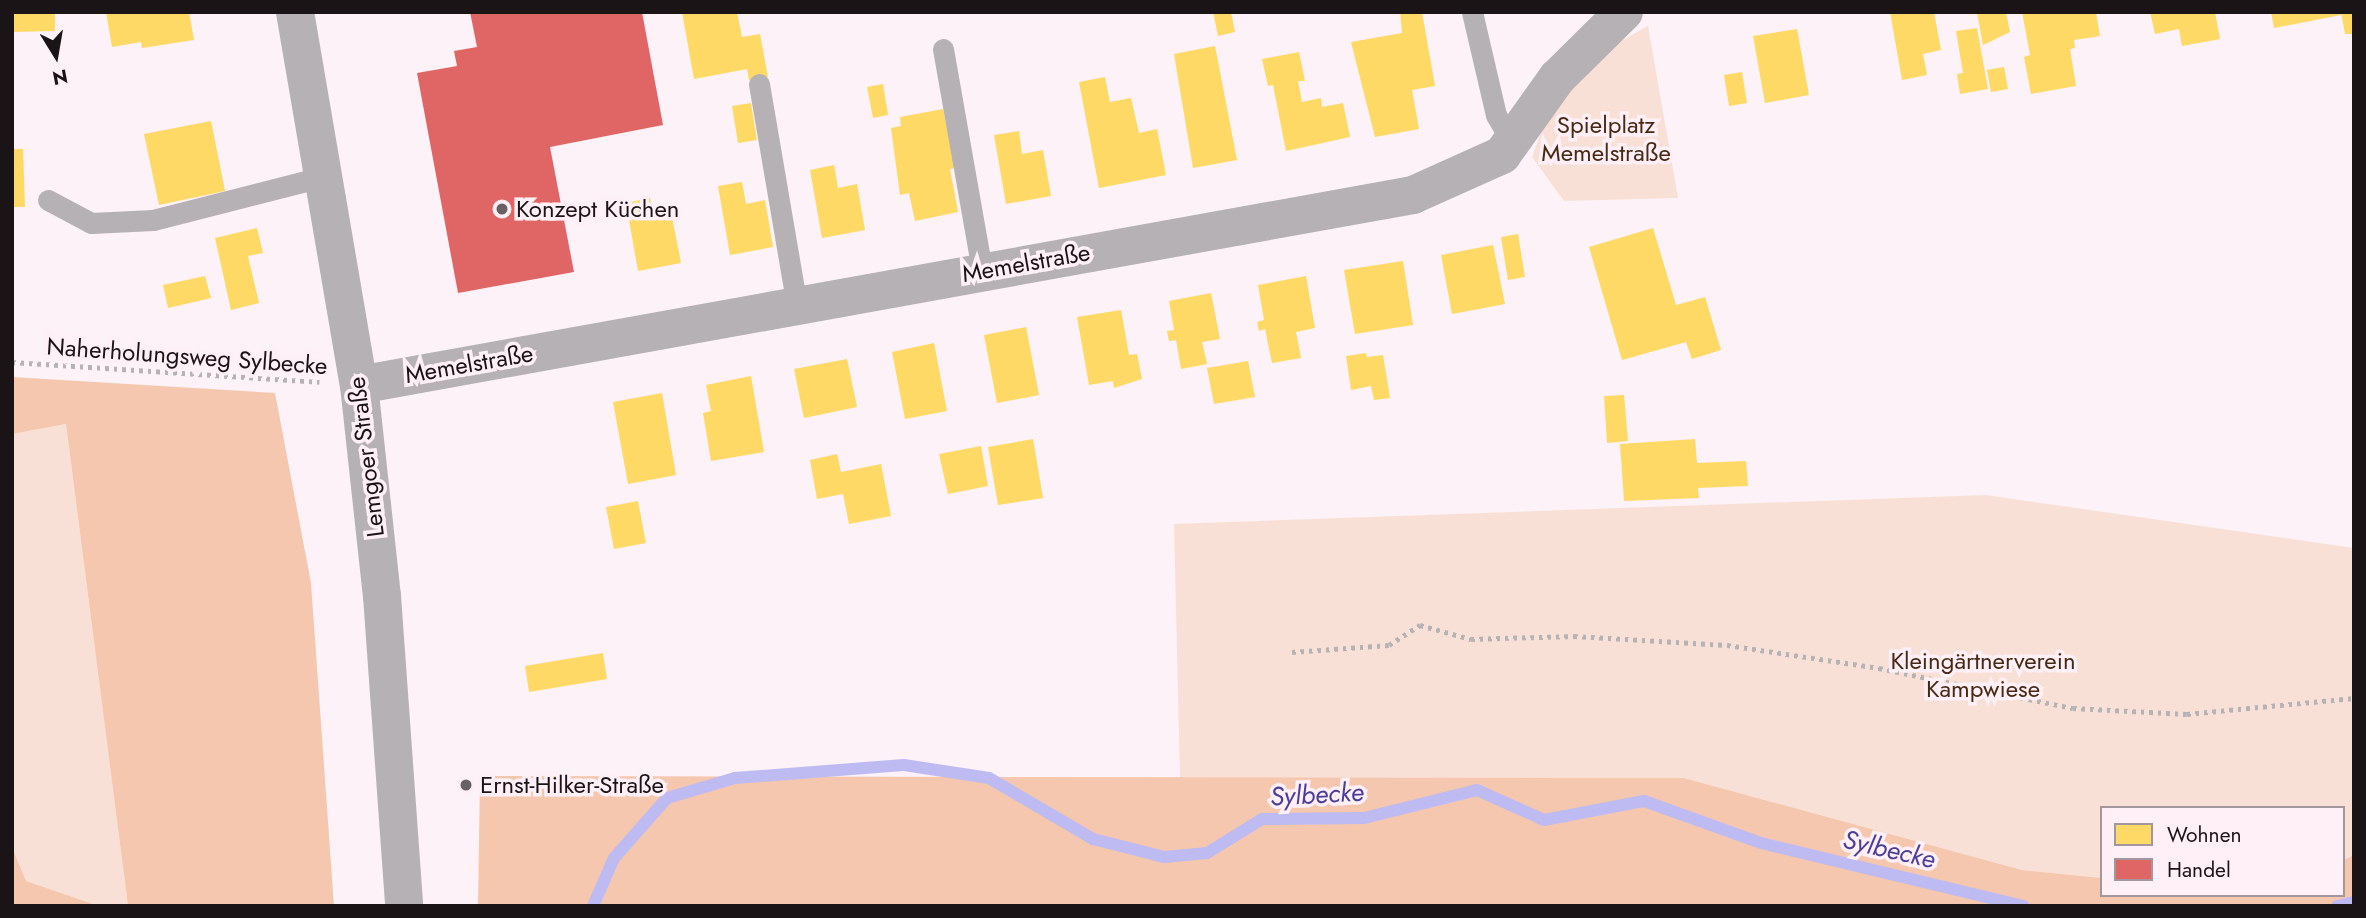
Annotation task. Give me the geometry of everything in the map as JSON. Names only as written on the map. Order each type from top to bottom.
[{"type":"main road","name":"Lemgoer Straße","points":[[295,12],[359,385],[382,596],[404,906]]},
{"type":"street","name":"Memelstraße","points":[[359,385],[1413,195],[1472,172],[1513,143],[1556,78],[1624,12]]},
{"type":"lane","points":[[1472,12],[1496,115],[1513,143]]},
{"type":"lane","points":[[943,49],[982,271]]},
{"type":"lane","points":[[759,84],[797,306]]},
{"type":"lane","points":[[48,200],[91,223],[153,220],[325,176]]},
{"type":"path","name":"Naherholungsweg Sylbecke","points":[[12,362],[359,385]]},
{"type":"path","points":[[1292,652],[1389,645],[1420,625],[1471,639],[1574,636],[1727,645],[1879,668],[2073,708],[2187,714],[2354,698]]},
{"type":"green space","name":"Spielplatz Memelstraße","points":[[1648,26],[1678,198],[1564,201],[1532,157],[1549,111],[1605,50]]},
{"type":"green space","points":[[66,424],[128,906],[99,906],[26,881],[12,847],[12,434]]},
{"type":"green space","name":"Kleingärtnerverein Kampwiese","points":[[1986,495],[2354,548],[2354,855],[2345,859],[2345,806],[2100,806],[2100,878],[2022,870],[1684,778],[1180,777],[1174,524]]},
{"type":"shaded area","points":[[12,377],[275,393],[311,583],[334,906],[128,906],[66,424],[12,434]]},
{"type":"shaded area","points":[[480,776],[1684,778],[2022,870],[2100,878],[2100,897],[2345,897],[2345,859],[2354,855],[2354,906],[478,906]]},
{"type":"shaded area","points":[[12,847],[26,881],[99,906],[12,906]]},
{"type":"building: Wohnen","points":[[12,12],[55,12],[55,31],[12,32]]},
{"type":"building: Wohnen","points":[[106,12],[189,12],[194,40],[142,48],[141,42],[112,47]]},
{"type":"building: Wohnen","points":[[682,12],[737,12],[742,37],[760,34],[768,77],[749,80],[747,69],[694,79]]},
{"type":"building: Wohnen","points":[[1213,12],[1231,12],[1235,32],[1218,36]]},
{"type":"building: Wohnen","points":[[1400,12],[1422,12],[1435,86],[1412,90],[1419,129],[1375,137],[1351,42],[1402,33]]},
{"type":"building: Wohnen","points":[[1890,12],[1934,12],[1941,50],[1923,54],[1927,75],[1902,80]]},
{"type":"building: Wohnen","points":[[2006,12],[2010,32],[1983,45],[1977,13]]},
{"type":"building: Wohnen","points":[[2022,12],[2096,12],[2100,36],[2074,40],[2075,48],[2070,49],[2076,86],[2031,94],[2024,57],[2030,55]]},
{"type":"building: Wohnen","points":[[2150,12],[2215,12],[2220,39],[2182,46],[2179,29],[2155,34]]},
{"type":"building: Wohnen","points":[[2271,12],[2340,12],[2341,15],[2274,28]]},
{"type":"building: Wohnen","points":[[2341,12],[2354,12],[2354,34],[2345,34]]},
{"type":"building: Wohnen","points":[[1977,28],[1988,89],[1960,94],[1957,74],[1963,73],[1956,31]]},
{"type":"building: Wohnen","points":[[1797,29],[1809,95],[1765,103],[1753,36]]},
{"type":"building: Wohnen","points":[[1215,46],[1237,160],[1193,168],[1174,54]]},
{"type":"building: Wohnen","points":[[1299,52],[1305,81],[1298,81],[1302,102],[1321,98],[1322,107],[1343,103],[1350,137],[1286,151],[1273,85],[1268,86],[1262,59]]},
{"type":"building: Wohnen","points":[[2004,67],[2008,89],[1991,92],[1987,70]]},
{"type":"building: Wohnen","points":[[1742,72],[1747,103],[1729,106],[1724,75]]},
{"type":"building: Wohnen","points":[[1105,77],[1110,102],[1131,98],[1139,133],[1157,129],[1166,175],[1099,188],[1079,82]]},
{"type":"building: Wohnen","points":[[883,84],[888,115],[873,118],[867,87]]},
{"type":"building: Wohnen","points":[[751,103],[757,140],[738,143],[732,106]]},
{"type":"building: Wohnen","points":[[943,109],[956,168],[950,169],[958,212],[915,221],[909,193],[900,195],[891,128],[901,126],[900,117]]},
{"type":"building: Wohnen","points":[[211,121],[225,191],[159,205],[144,134]]},
{"type":"building: Wohnen","points":[[1019,131],[1022,154],[1043,150],[1051,196],[1006,204],[994,135]]},
{"type":"building: Wohnen","points":[[12,149],[23,149],[25,207],[12,207]]},
{"type":"building: Wohnen","points":[[834,165],[838,188],[857,184],[865,230],[822,238],[810,170]]},
{"type":"building: Wohnen","points":[[742,182],[746,204],[765,200],[773,247],[730,255],[718,186]]},
{"type":"building: Wohnen","points":[[650,198],[654,220],[672,217],[681,263],[638,271],[626,203]]},
{"type":"building: Wohnen","points":[[257,228],[263,253],[248,256],[259,303],[231,310],[215,238]]},
{"type":"building: Wohnen","points":[[1653,228],[1676,305],[1705,297],[1721,350],[1692,359],[1686,342],[1622,360],[1589,247]]},
{"type":"building: Wohnen","points":[[1518,234],[1525,277],[1508,280],[1501,237]]},
{"type":"building: Wohnen","points":[[1493,245],[1505,304],[1452,314],[1441,255]]},
{"type":"building: Wohnen","points":[[1403,261],[1413,325],[1355,334],[1344,270]]},
{"type":"building: Wohnen","points":[[205,276],[211,298],[168,308],[163,285]]},
{"type":"building: Wohnen","points":[[1306,276],[1315,328],[1296,332],[1301,358],[1272,363],[1265,329],[1259,331],[1257,322],[1264,320],[1258,285]]},
{"type":"building: Wohnen","points":[[1211,293],[1220,339],[1202,342],[1207,364],[1181,369],[1176,340],[1169,341],[1167,331],[1174,330],[1169,301]]},
{"type":"building: Wohnen","points":[[1121,310],[1129,355],[1137,354],[1142,379],[1114,388],[1113,381],[1089,385],[1077,317]]},
{"type":"building: Wohnen","points":[[1026,327],[1039,395],[997,403],[984,335]]},
{"type":"building: Wohnen","points":[[934,343],[947,411],[905,419],[892,352]]},
{"type":"building: Wohnen","points":[[1366,353],[1367,357],[1383,355],[1390,398],[1374,400],[1371,386],[1351,390],[1346,356]]},
{"type":"building: Wohnen","points":[[847,359],[857,407],[804,418],[794,369]]},
{"type":"building: Wohnen","points":[[1248,361],[1255,397],[1214,404],[1207,368]]},
{"type":"building: Wohnen","points":[[751,376],[764,452],[711,461],[703,413],[711,411],[706,385]]},
{"type":"building: Wohnen","points":[[662,393],[676,475],[628,484],[613,402]]},
{"type":"building: Wohnen","points":[[1624,395],[1628,441],[1607,443],[1604,396]]},
{"type":"building: Wohnen","points":[[1033,439],[1043,498],[998,505],[988,447]]},
{"type":"building: Wohnen","points":[[1695,439],[1697,463],[1746,461],[1748,486],[1698,488],[1699,498],[1624,501],[1620,444]]},
{"type":"building: Wohnen","points":[[981,446],[988,486],[948,494],[939,454]]},
{"type":"building: Wohnen","points":[[837,454],[841,472],[881,464],[891,516],[849,524],[843,494],[817,499],[810,460]]},
{"type":"building: Wohnen","points":[[638,501],[646,543],[614,549],[606,507]]},
{"type":"building: Wohnen","points":[[603,653],[607,679],[529,692],[525,666]]},
{"type":"building: Handel","name":"Konzept Küchen","points":[[470,12],[642,12],[663,125],[550,147],[574,272],[458,293],[417,73],[457,66],[454,51],[477,47]]},
{"type":"waterway","name":"Sylbecke","points":[[593,906],[614,858],[667,798],[735,778],[904,765],[989,778],[1093,839],[1164,857],[1207,853],[1262,819],[1364,818],[1477,790],[1544,820],[1644,801],[1761,843],[2024,906]]},
{"type":"waterway","name":"Sylbecke","points":[[2337,906],[2354,902]]},
{"type":"place","name":"Konzept Küchen","points":[[502,209]]},
{"type":"place","name":"Ernst-Hilker-Straße","points":[[466,785]]}]
